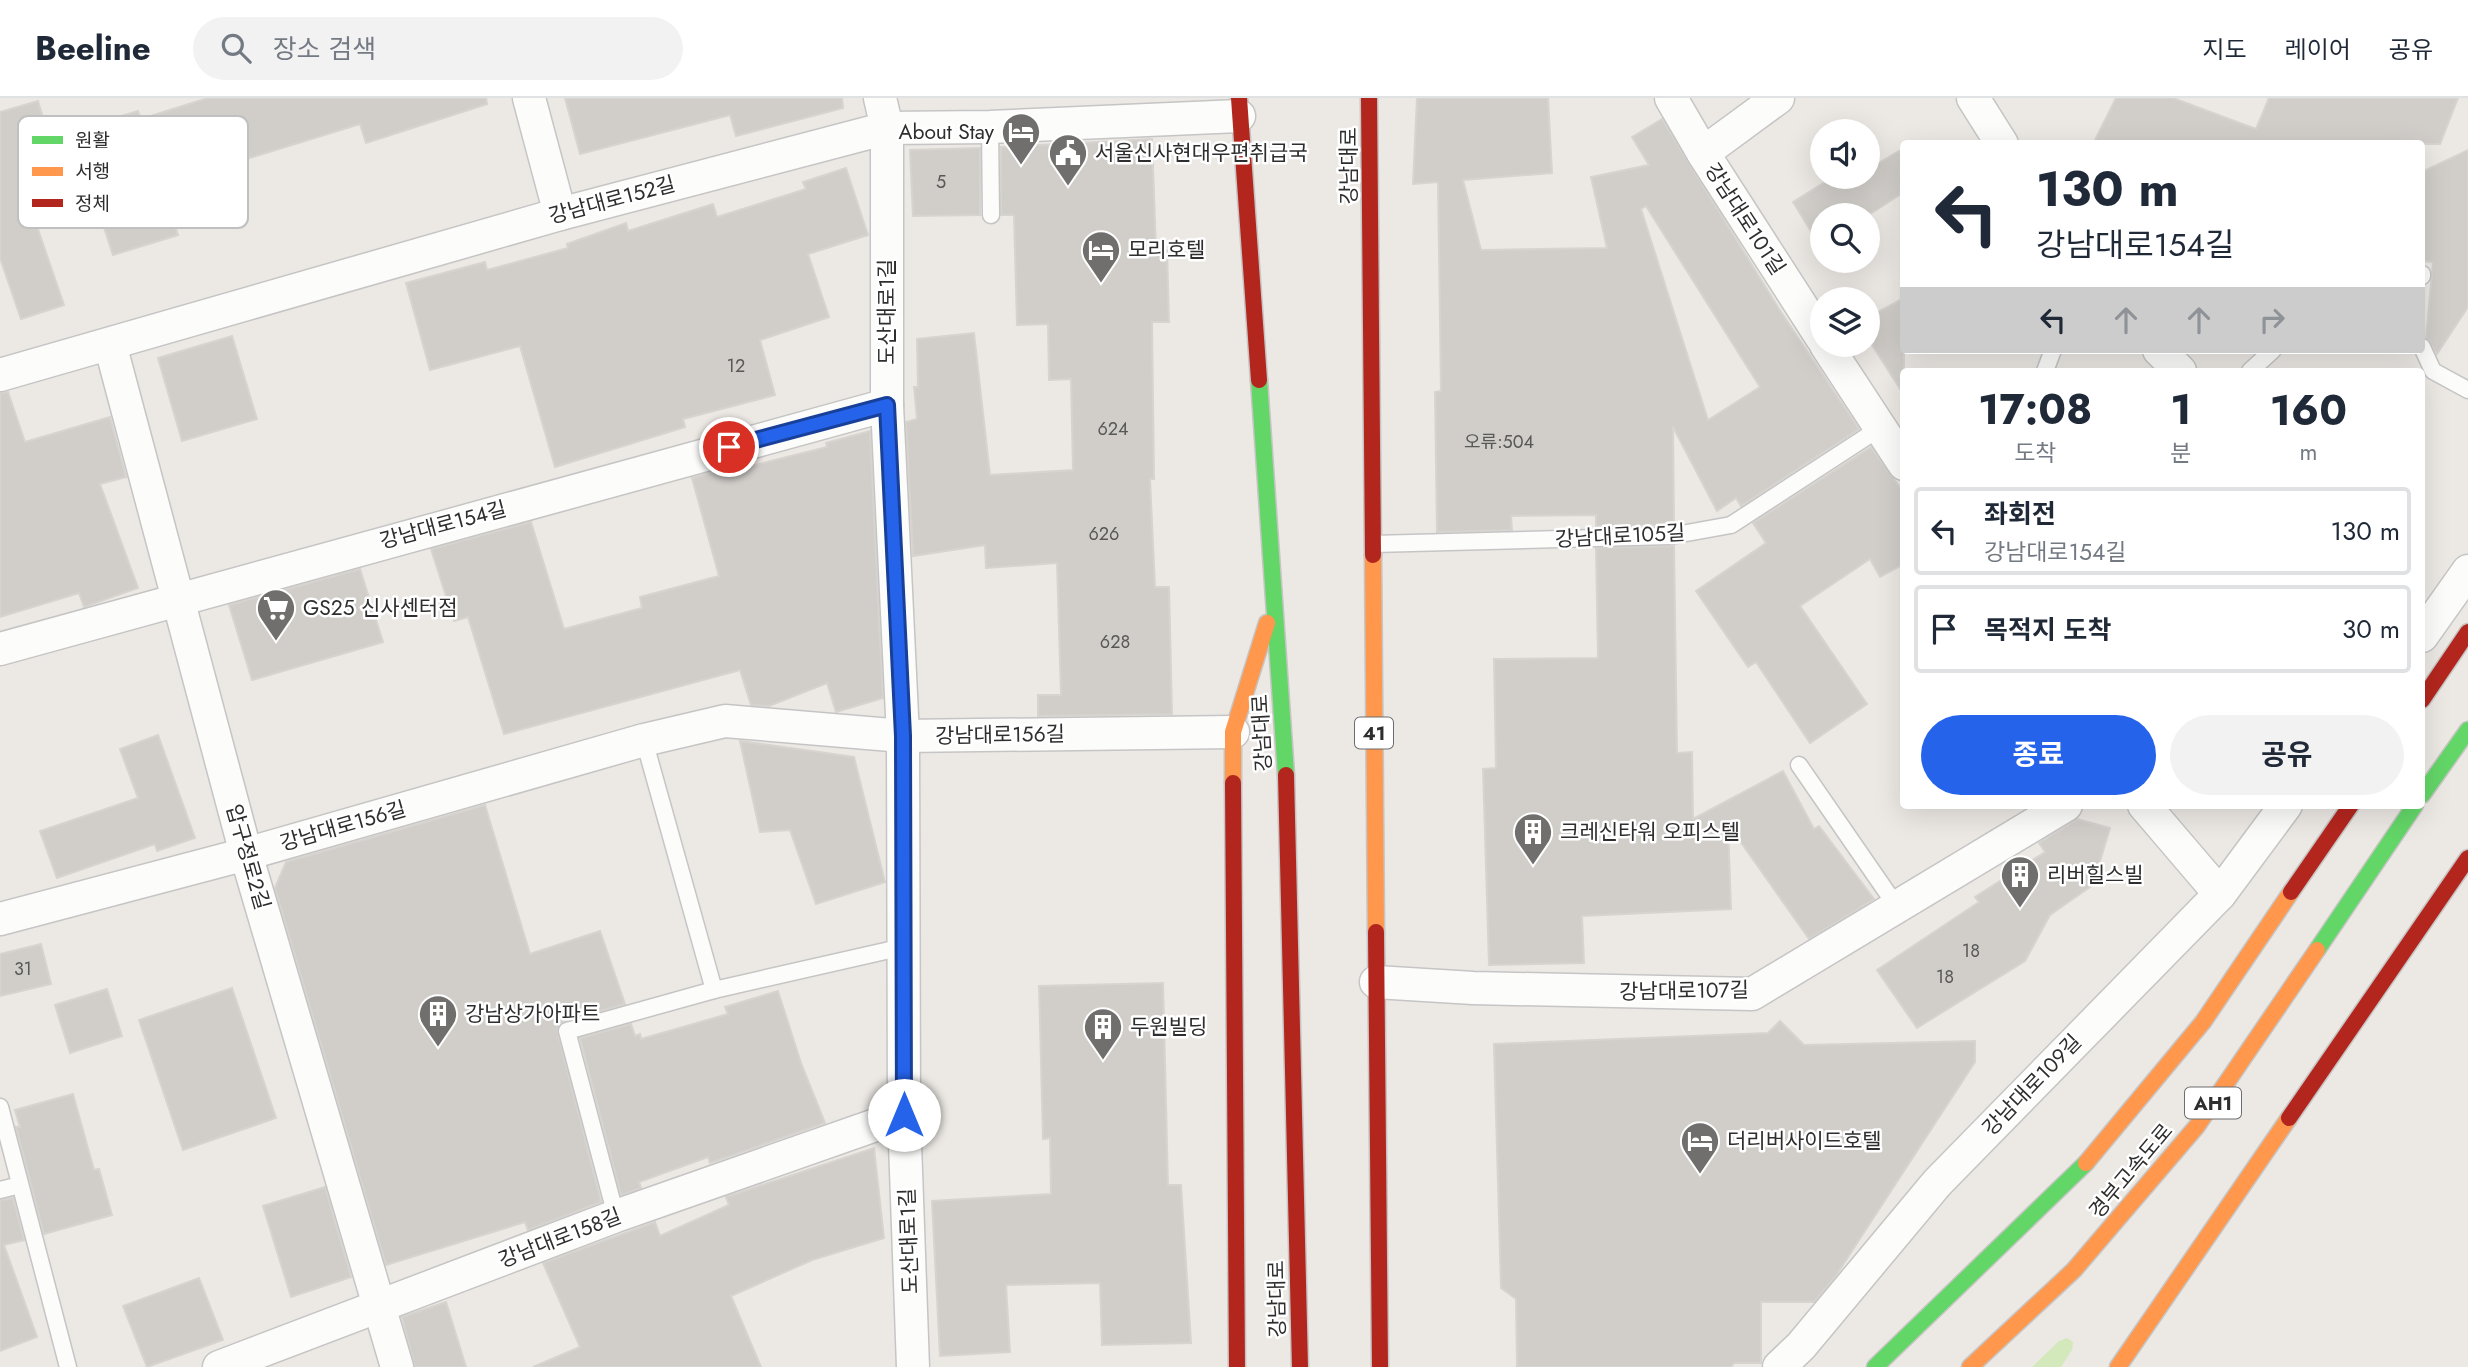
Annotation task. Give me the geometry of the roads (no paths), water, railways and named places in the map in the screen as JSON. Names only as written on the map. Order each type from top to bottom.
[{"type":"main road","name":"강남대로","points":[[1369,98],[1380,1367]]},
{"type":"main road","name":"강남대로","points":[[1239,107],[1284,747],[1300,1367]]},
{"type":"main road","points":[[1237,1367],[1233,732],[1274,601]]},
{"type":"main road","points":[[2425,696],[2468,632]]},
{"type":"main road","points":[[2425,791],[2468,730]]},
{"type":"main road","points":[[1875,1367],[1954,1294],[2081,1168],[2203,1023],[2348,809]]},
{"type":"main road","name":"경부고속도로","points":[[1969,1367],[2074,1270],[2197,1126],[2412,809]]},
{"type":"main road","points":[[2118,1367],[2468,858]]},
{"type":"street","points":[[529,98],[560,214]]},
{"type":"street","name":"강남대로101길","points":[[1671,98],[1703,153],[1810,319]]},
{"type":"street","points":[[1703,153],[1778,98]]},
{"type":"street","points":[[1973,98],[1999,140]]},
{"type":"street","name":"강남대로152길","points":[[0,375],[560,214],[883,113],[990,127],[1239,107]]},
{"type":"street","name":"도산대로1길","points":[[883,113],[887,405],[903,736],[904,1115],[913,1367]]},
{"type":"street","name":"압구정로2길","points":[[110,344],[246,854],[397,1367]]},
{"type":"street","points":[[2163,354],[2176,368]]},
{"type":"street","points":[[1834,357],[1900,458]]},
{"type":"street","name":"강남대로154길","points":[[0,649],[176,598],[887,405]]},
{"type":"street","points":[[2425,626],[2433,600],[2468,571]]},
{"type":"street","name":"강남대로156길","points":[[0,919],[246,854],[644,740],[725,721],[903,736],[1233,732]]},
{"type":"street","name":"강남대로107길","points":[[1376,982],[1474,989],[1752,994],[2059,809]]},
{"type":"street","points":[[2147,809],[2220,894]]},
{"type":"street","name":"강남대로109길","points":[[1779,1367],[1801,1346],[1937,1183],[2220,894],[2283,809]]},
{"type":"street","name":"강남대로158길","points":[[219,1367],[616,1216],[904,1115]]},
{"type":"lane","points":[[990,127],[991,215]]},
{"type":"lane","points":[[2253,368],[2269,354]]},
{"type":"lane","points":[[2425,354],[2433,371],[2468,390]]},
{"type":"lane","name":"강남대로105길","points":[[1372,544],[1670,536],[1731,525],[1880,428]]},
{"type":"lane","points":[[644,740],[714,989]]},
{"type":"lane","points":[[1799,765],[1897,906]]},
{"type":"lane","points":[[616,1216],[567,1031],[714,989],[903,947]]},
{"type":"lane","points":[[0,1107],[68,1367]]},
{"type":"lane","points":[[0,1191],[20,1185]]},
{"type":"place","name":"About Stay","points":[[1021,166]]},
{"type":"place","name":"서울신사현대우편취급국","points":[[1068,187]]},
{"type":"place","name":"모리호텔","points":[[1101,284]]},
{"type":"place","name":"GS25 신사센터점","points":[[276,642]]},
{"type":"place","name":"크레신타워 오피스텔","points":[[1533,866]]},
{"type":"place","name":"리버힐스빌","points":[[2020,909]]},
{"type":"place","name":"강남상가아파트","points":[[438,1048]]},
{"type":"place","name":"두원빌딩","points":[[1103,1061]]},
{"type":"place","name":"더리버사이드호텔","points":[[1700,1175]]}]
